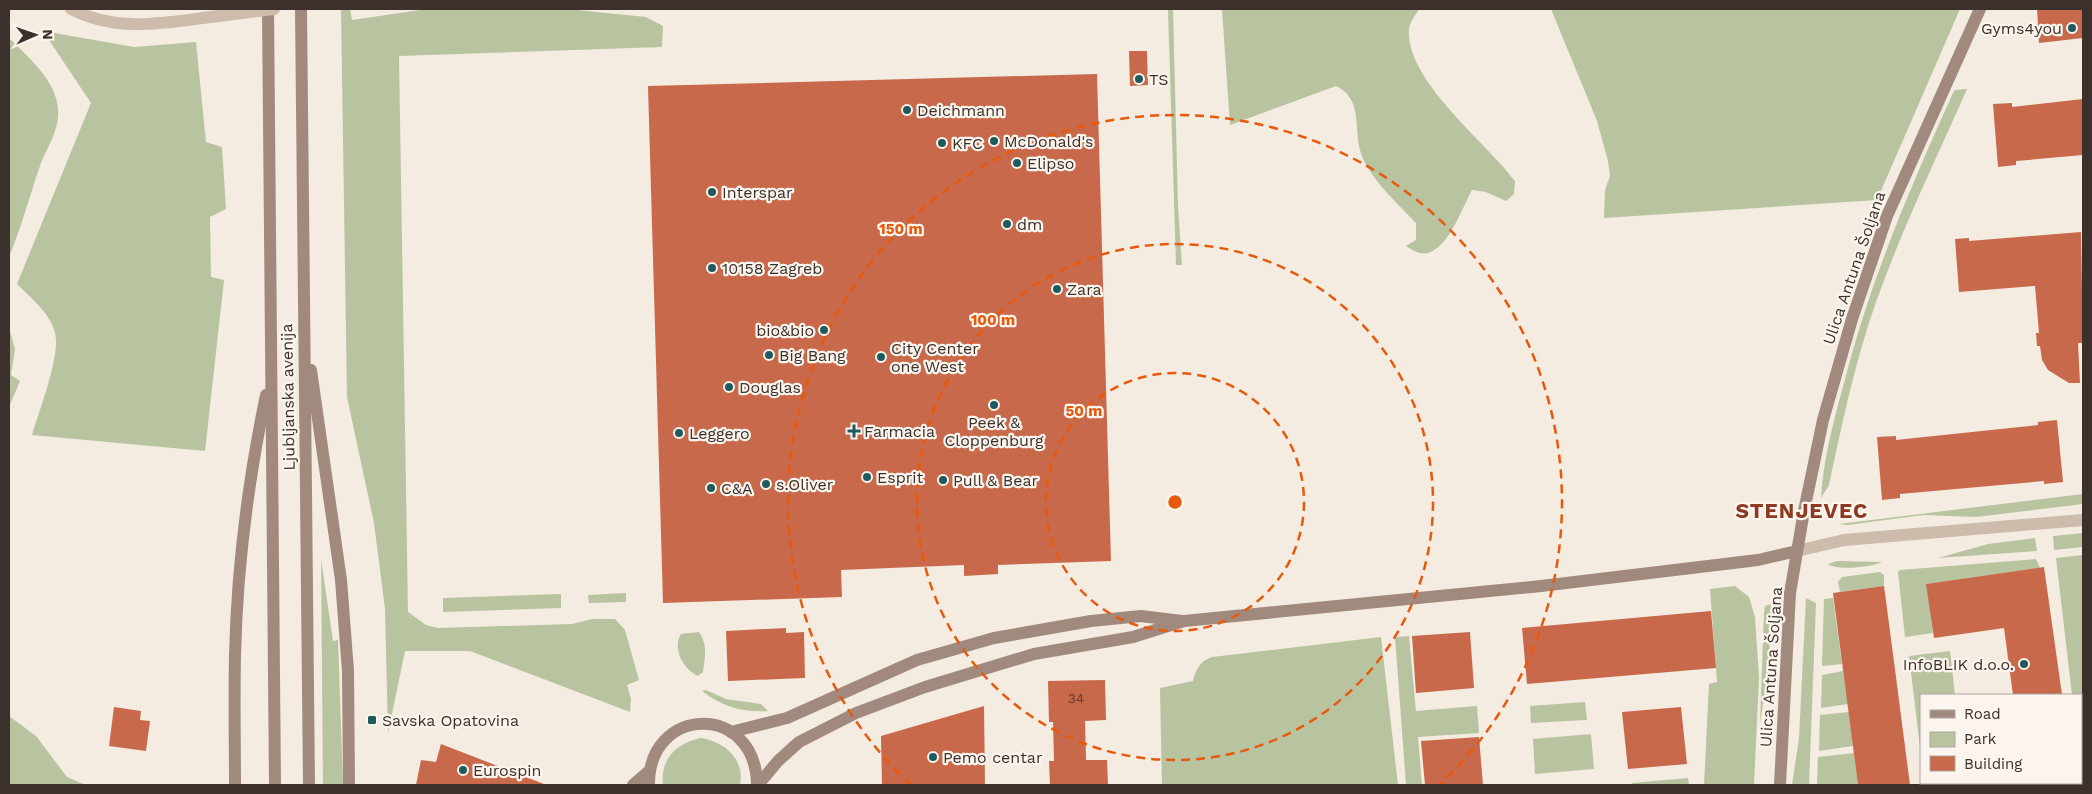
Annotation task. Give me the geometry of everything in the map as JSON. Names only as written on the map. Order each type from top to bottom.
[{"type":"street","points":[[71,9],[94,20],[119,25],[145,25],[274,9]]},
{"type":"street","name":"Ljubljanska avenija","points":[[268,9],[275,785]]},
{"type":"street","name":"Ljubljanska avenija","points":[[301,9],[309,785]]},
{"type":"street","name":"Ulica Antuna Šoljana","points":[[1780,785],[1790,601],[1797,551],[1823,420],[1868,270],[1887,216],[1980,9]]},
{"type":"street","points":[[304,316],[341,580],[348,671],[349,785]]},
{"type":"street","points":[[235,785],[235,654],[242,542],[259,430],[271,371]]},
{"type":"street","points":[[757,785],[778,761],[799,742],[856,713],[925,687],[1034,654],[1133,637],[1184,621],[1551,585],[1758,560],[1844,540],[2079,520]]},
{"type":"street","points":[[731,732],[787,718],[916,660],[994,638],[1092,621],[1141,616],[1184,621]]},
{"type":"street","points":[[649,785],[649,771],[655,753],[666,738],[681,728],[699,724],[714,725],[731,732],[743,741],[751,752],[757,768],[757,785]]},
{"type":"street","points":[[633,785],[649,771]]},
{"type":"green space","points":[[341,9],[350,9],[352,20],[427,9],[567,9],[646,17],[663,26],[662,47],[399,56],[408,612],[426,625],[438,628],[572,624],[592,619],[615,619],[625,630],[639,680],[627,685],[631,699],[630,712],[470,651],[405,651],[388,733],[385,609],[374,523],[347,397]]},
{"type":"green space","points":[[1168,9],[1173,9],[1178,206],[1182,265],[1176,265]]},
{"type":"green space","points":[[1222,9],[1419,9],[1409,29],[1411,49],[1420,69],[1450,110],[1515,181],[1514,194],[1506,201],[1486,192],[1472,190],[1449,235],[1436,249],[1428,253],[1422,253],[1408,248],[1406,246],[1416,240],[1416,223],[1384,189],[1363,160],[1358,141],[1353,105],[1344,91],[1336,86],[1230,125]]},
{"type":"green space","points":[[1551,9],[1960,9],[1877,200],[1604,218],[1605,190],[1610,176],[1608,161],[1597,121]]},
{"type":"green space","points":[[43,31],[134,47],[196,42],[206,142],[222,147],[226,209],[210,217],[211,277],[224,280],[205,451],[32,435],[52,369],[56,343],[53,326],[49,319],[17,284],[91,103]]},
{"type":"green space","points":[[9,38],[47,79],[56,98],[58,116],[55,130],[41,163],[9,257]]},
{"type":"green space","points":[[1967,89],[1908,221],[1876,302],[1855,370],[1829,485],[1821,498],[1826,456],[1836,414],[1853,349],[1878,274],[1906,201],[1953,93],[1955,90]]},
{"type":"green space","points":[[9,328],[15,349],[11,375],[20,381],[9,407]]},
{"type":"green space","points":[[2083,494],[2083,504],[1976,517],[1924,515],[1847,525],[1839,524]]},
{"type":"green space","points":[[2083,533],[2083,547],[2054,550],[2053,536]]},
{"type":"green space","points":[[2035,538],[2037,551],[1938,558],[1988,544]]},
{"type":"green space","points":[[2083,555],[2083,780],[2082,694],[2072,694],[2056,558]]},
{"type":"green space","points":[[321,559],[333,641],[338,640],[343,785],[323,785]]},
{"type":"green space","points":[[2036,559],[2040,568],[1927,584],[1933,633],[1905,637],[1898,572],[1900,570]]},
{"type":"green space","points":[[1837,561],[1882,562],[1855,568],[1828,564]]},
{"type":"green space","points":[[1880,572],[1884,575],[1884,586],[1840,592],[1838,582],[1842,577]]},
{"type":"green space","points":[[1735,586],[1749,597],[1755,617],[1759,678],[1754,785],[1704,785],[1709,684],[1717,682],[1710,589]]},
{"type":"green space","points":[[626,593],[626,602],[589,603],[588,595]]},
{"type":"green space","points":[[561,594],[561,608],[443,612],[443,598]]},
{"type":"green space","points":[[1806,598],[1816,603],[1809,785],[1792,785],[1799,738]]},
{"type":"green space","points":[[1833,598],[1842,664],[1822,666],[1824,599]]},
{"type":"green space","points":[[1771,604],[1769,665],[1760,723],[1764,612],[1765,606]]},
{"type":"green space","points":[[699,632],[704,642],[705,651],[703,672],[698,676],[680,658],[678,645],[681,634]]},
{"type":"green space","points":[[1409,636],[1416,711],[1477,706],[1479,733],[1418,737],[1422,785],[1406,785],[1395,637]]},
{"type":"green space","points":[[1381,637],[1398,785],[1162,785],[1160,688],[1193,681],[1199,666],[1212,657]]},
{"type":"green space","points":[[1950,651],[1955,694],[1920,694],[1920,747],[1909,656]]},
{"type":"green space","points":[[1843,671],[1848,704],[1821,708],[1822,675]]},
{"type":"green space","points":[[706,690],[726,699],[761,704],[768,711],[741,710],[717,701],[702,691]]},
{"type":"green space","points":[[1585,702],[1587,720],[1531,723],[1530,706]]},
{"type":"green space","points":[[1849,712],[1853,746],[1819,751],[1820,715]]},
{"type":"green space","points":[[9,716],[36,736],[67,777],[86,785],[9,785]]},
{"type":"green space","points":[[1591,734],[1594,769],[1535,774],[1533,739]]},
{"type":"green space","points":[[701,738],[718,743],[731,753],[739,767],[740,785],[663,785],[664,767],[667,760],[677,748],[692,740]]},
{"type":"green space","points":[[1854,753],[1858,785],[1817,785],[1818,757]]},
{"type":"green space","points":[[1688,778],[1689,785],[1632,785],[1632,783]]},
{"type":"building","points":[[2037,9],[2083,9],[2083,38],[2039,43]]},
{"type":"building","points":[[1129,51],[1147,51],[1148,85],[1130,86]]},
{"type":"building","name":"City Center one West","points":[[1097,74],[1111,561],[998,565],[998,574],[964,576],[964,565],[841,570],[842,597],[663,603],[648,86]]},
{"type":"building","points":[[2083,99],[2083,155],[2016,161],[2016,165],[1998,167],[1993,104],[2012,103],[2012,107]]},
{"type":"building","points":[[2081,232],[2083,343],[2078,343],[2080,383],[2069,383],[2048,370],[2042,360],[2040,346],[2037,346],[2036,333],[2039,333],[2035,286],[1959,292],[1955,239],[1969,238],[1969,241]]},
{"type":"building","points":[[2057,420],[2063,482],[2044,484],[2044,481],[1900,494],[1900,498],[1882,500],[1877,437],[1896,436],[1896,440],[2038,425],[2038,422]]},
{"type":"building","points":[[2044,567],[2062,694],[2013,694],[2004,628],[1934,638],[1926,584]]},
{"type":"building","points":[[1884,586],[1910,785],[1858,785],[1833,593]]},
{"type":"building","points":[[1711,611],[1716,668],[1527,684],[1522,628]]},
{"type":"building","points":[[786,628],[786,633],[804,632],[805,678],[728,681],[726,631]]},
{"type":"building","points":[[1470,632],[1474,688],[1416,693],[1412,636]]},
{"type":"building","points":[[1105,680],[1106,720],[1085,721],[1086,760],[1107,760],[1108,785],[1050,785],[1049,761],[1054,761],[1053,722],[1049,722],[1048,681]]},
{"type":"building","name":"Pemo centar","points":[[984,706],[985,785],[882,785],[881,736]]},
{"type":"building","points":[[114,707],[141,711],[140,720],[150,721],[146,751],[109,746]]},
{"type":"building","points":[[1681,707],[1687,764],[1628,769],[1622,712]]},
{"type":"building","points":[[1479,737],[1483,785],[1425,785],[1421,741]]},
{"type":"building","name":"Eurospin","points":[[441,744],[544,784],[416,785],[421,760],[436,762]]},
{"type":"place","name":"Gyms4you","points":[[2072,28]]},
{"type":"place","name":"TS","points":[[1139,79]]},
{"type":"place","name":"Deichmann","points":[[907,110]]},
{"type":"place","name":"McDonald's","points":[[994,141]]},
{"type":"place","name":"KFC","points":[[942,143]]},
{"type":"place","name":"Elipso","points":[[1017,163]]},
{"type":"place","name":"Interspar","points":[[712,192]]},
{"type":"place","name":"dm","points":[[1007,224]]},
{"type":"place","name":"10158 Zagreb","points":[[712,268]]},
{"type":"place","name":"Zara","points":[[1057,289]]},
{"type":"place","name":"bio&bio","points":[[824,330]]},
{"type":"place","name":"Big Bang","points":[[769,355]]},
{"type":"place","name":"City Center one West","points":[[881,357]]},
{"type":"place","name":"Douglas","points":[[729,387]]},
{"type":"place","name":"Peek & Cloppenburg","points":[[994,405]]},
{"type":"place","name":"Farmacia","points":[[854,431]]},
{"type":"place","name":"Leggero","points":[[679,433]]},
{"type":"place","name":"Esprit","points":[[867,477]]},
{"type":"place","name":"Pull & Bear","points":[[943,480]]},
{"type":"place","name":"s.Oliver","points":[[766,484]]},
{"type":"place","name":"C&A","points":[[711,488]]},
{"type":"place","name":"InfoBLIK d.o.o.","points":[[2024,664]]},
{"type":"place","name":"Savska Opatovina","points":[[372,720]]},
{"type":"place","name":"Pemo centar","points":[[933,757]]},
{"type":"place","name":"Eurospin","points":[[463,770]]},
{"type":"district","name":"STENJEVEC","points":[[1802,510]]}]
